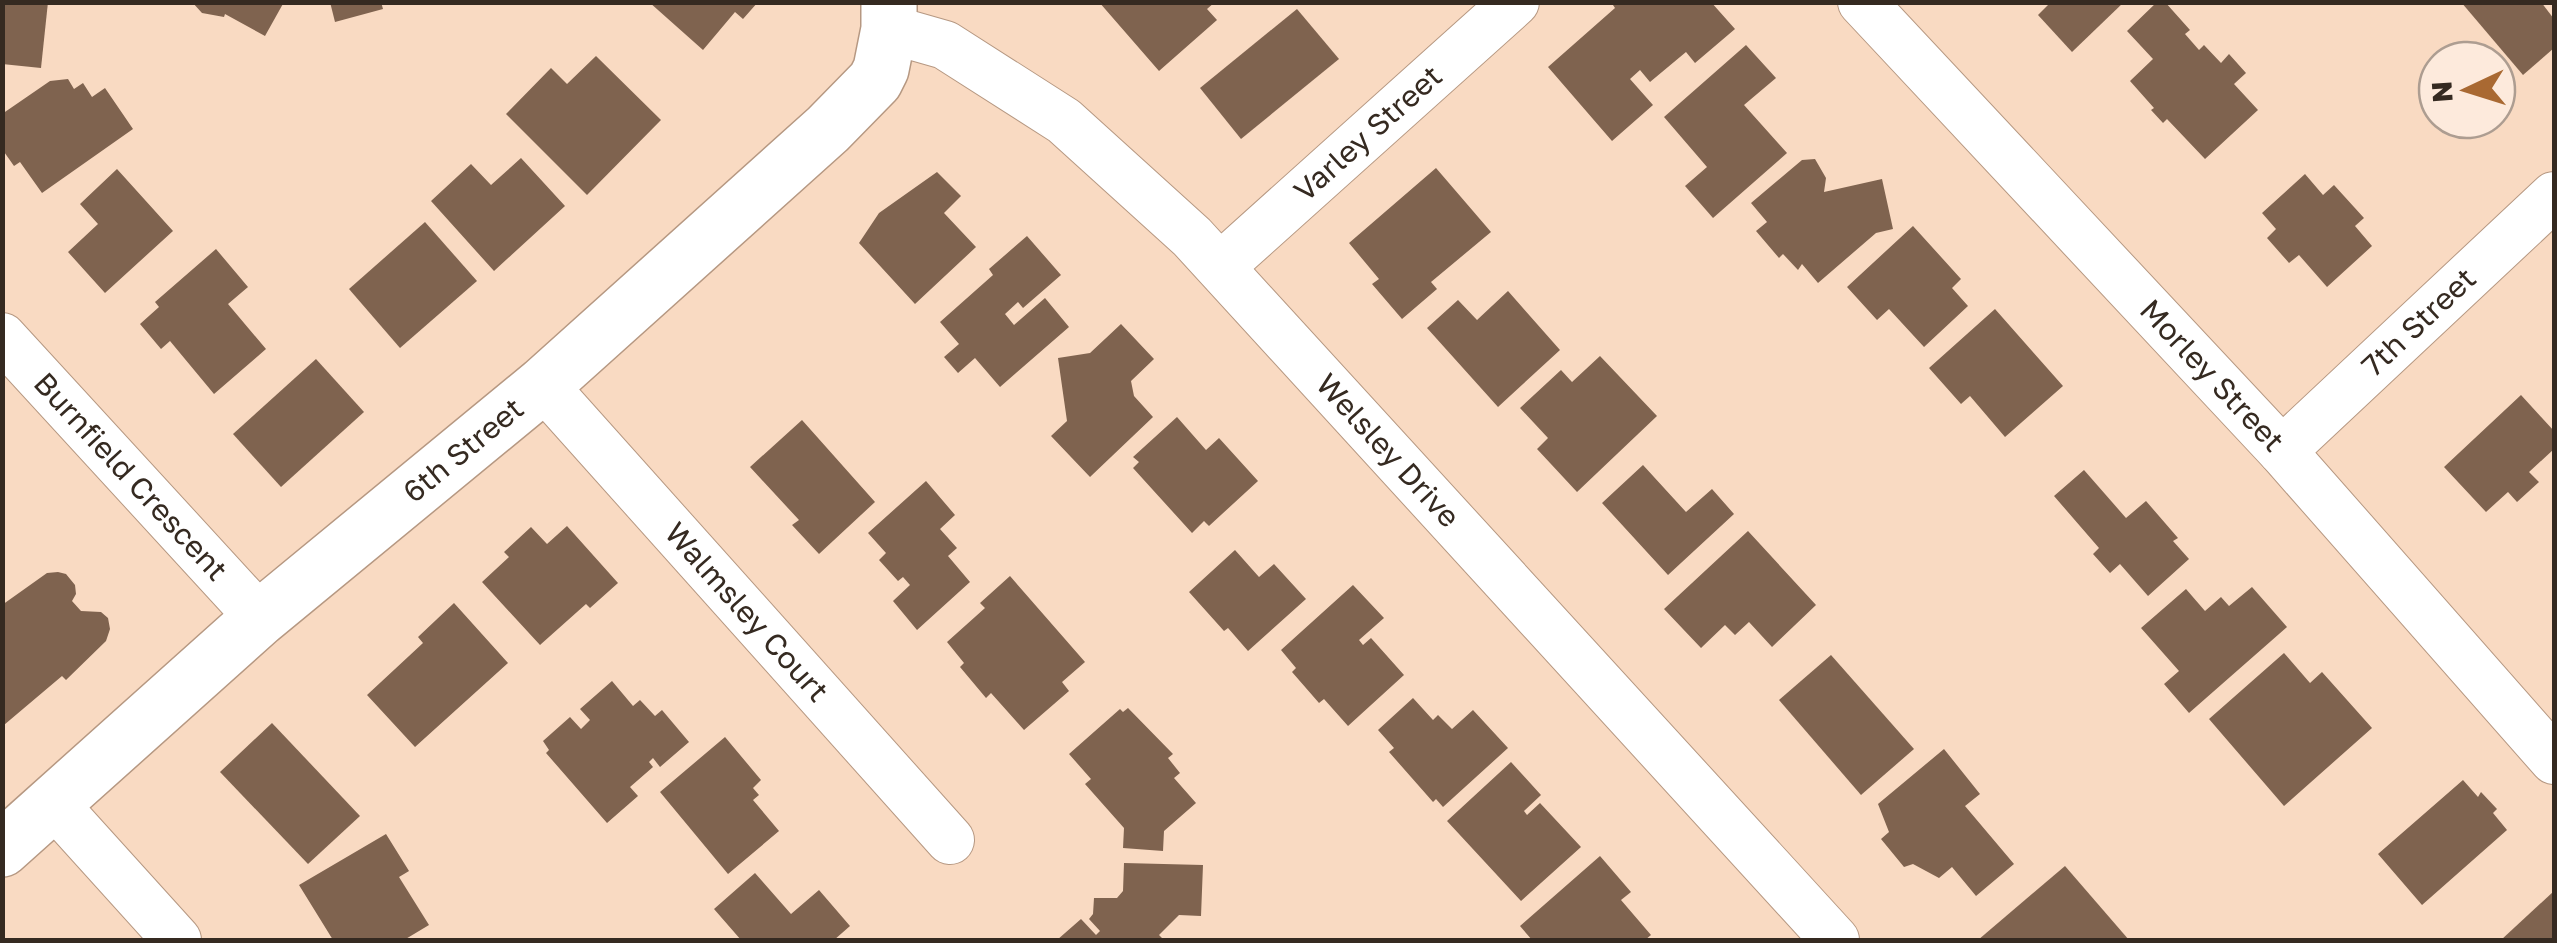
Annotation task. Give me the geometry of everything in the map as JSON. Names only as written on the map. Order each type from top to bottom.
[{"type":"street","name":"Varley Street","points":[[1221,266],[1515,2]]},
{"type":"street","name":"Morley Street","points":[[1862,2],[2282,451],[2554,760]]},
{"type":"street","name":"Welsley Drive","points":[[889,16],[945,44],[1064,121],[1221,266],[1835,940]]},
{"type":"street","name":"6th Street","points":[[2,849],[260,618],[544,385],[828,129],[875,81],[889,16]]},
{"type":"street","name":"7th Street","points":[[2282,451],[2554,196]]},
{"type":"street","name":"Burnfield Crescent","points":[[2,338],[260,618]]},
{"type":"street","name":"Walmsley Court","points":[[544,385],[950,840]]},
{"type":"street","points":[[54,804],[176,940]]},
{"type":"building","points":[[2,2],[48,2],[41,68],[2,64]]},
{"type":"building","points":[[192,2],[284,2],[265,36],[225,14],[224,17],[202,13]]},
{"type":"building","points":[[330,2],[381,2],[383,9],[335,22]]},
{"type":"building","points":[[649,2],[758,2],[743,19],[735,12],[703,50]]},
{"type":"building","points":[[1099,2],[1215,2],[1207,9],[1217,20],[1159,71]]},
{"type":"building","points":[[1611,2],[1711,2],[1735,29],[1695,63],[1686,52],[1650,82],[1640,70],[1630,79],[1653,105],[1612,141],[1548,67],[1615,8]]},
{"type":"building","points":[[2051,2],[2124,2],[2072,52],[2038,15]]},
{"type":"building","points":[[2157,2],[2165,2],[2190,30],[2185,34],[2199,50],[2204,45],[2221,63],[2229,54],[2246,73],[2234,84],[2258,110],[2205,159],[2167,119],[2163,123],[2130,81],[2153,59],[2127,31]]},
{"type":"building","points":[[2461,2],[2541,2],[2554,19],[2554,48],[2523,75],[2517,68],[2517,40],[2493,40]]},
{"type":"building","points":[[1297,9],[1339,59],[1241,139],[1200,88]]},
{"type":"building","points":[[1746,45],[1776,78],[1744,105],[1787,153],[1713,218],[1685,186],[1707,167],[1664,117]]},
{"type":"building","points":[[596,56],[661,120],[587,195],[506,114],[551,68],[567,84]]},
{"type":"building","points":[[68,79],[74,89],[83,83],[92,97],[105,88],[133,129],[42,193],[20,162],[14,166],[2,149],[2,114],[50,81]]},
{"type":"building","points":[[521,158],[565,206],[494,271],[431,201],[471,164],[491,185]]},
{"type":"building","points":[[1815,159],[1826,178],[1824,192],[1882,179],[1893,229],[1876,233],[1818,283],[1802,264],[1798,270],[1783,254],[1779,258],[1756,231],[1767,222],[1751,203],[1802,160]]},
{"type":"building","points":[[1436,168],[1491,232],[1431,282],[1437,289],[1402,319],[1372,284],[1379,279],[1349,243]]},
{"type":"building","points":[[117,169],[173,231],[105,293],[68,252],[98,224],[80,204]]},
{"type":"building","points":[[937,172],[961,196],[944,213],[976,247],[915,304],[859,243],[879,213]]},
{"type":"building","points":[[2305,174],[2323,195],[2334,185],[2364,218],[2355,226],[2372,246],[2327,287],[2299,255],[2289,263],[2267,238],[2276,229],[2262,213]]},
{"type":"building","points":[[425,222],[477,281],[400,348],[349,289]]},
{"type":"building","points":[[1913,226],[1961,279],[1952,288],[1968,306],[1924,347],[1889,309],[1877,320],[1847,287]]},
{"type":"building","points":[[1027,236],[1061,275],[1023,308],[1018,302],[1005,314],[1014,325],[1045,298],[1069,327],[1000,387],[975,358],[958,373],[944,357],[959,344],[940,322],[993,275],[989,269]]},
{"type":"building","points":[[216,249],[248,287],[228,304],[266,349],[214,394],[170,341],[161,349],[140,324],[159,307],[155,302]]},
{"type":"building","points":[[1508,291],[1560,350],[1498,407],[1427,328],[1458,300],[1477,320]]},
{"type":"building","points":[[1995,309],[2063,386],[2005,437],[1970,396],[1961,404],[1929,368]]},
{"type":"building","points":[[1121,324],[1154,359],[1131,381],[1134,396],[1153,417],[1090,477],[1051,436],[1067,421],[1058,358],[1090,353]]},
{"type":"building","points":[[1600,356],[1657,416],[1577,492],[1537,449],[1548,438],[1520,408],[1561,370],[1572,382]]},
{"type":"building","points":[[316,359],[364,412],[281,487],[233,434]]},
{"type":"building","points":[[2521,395],[2554,431],[2554,449],[2529,472],[2539,482],[2517,502],[2508,492],[2486,512],[2444,467]]},
{"type":"building","points":[[1177,417],[1206,450],[1219,438],[1258,481],[1209,526],[1204,521],[1192,533],[1133,468],[1139,462],[1133,457]]},
{"type":"building","points":[[802,420],[875,502],[819,554],[792,525],[799,520],[750,467]]},
{"type":"building","points":[[1643,465],[1686,512],[1712,489],[1734,514],[1668,575],[1602,503]]},
{"type":"building","points":[[2084,470],[2126,518],[2146,501],[2178,538],[2173,541],[2189,559],[2148,596],[2120,564],[2110,573],[2093,554],[2099,548],[2054,496]]},
{"type":"building","points":[[926,481],[955,515],[940,529],[957,548],[948,556],[970,582],[917,630],[893,601],[910,585],[903,577],[898,581],[879,560],[886,553],[868,533]]},
{"type":"building","points":[[567,526],[618,583],[590,608],[586,604],[540,645],[482,582],[509,557],[504,552],[531,527],[547,544]]},
{"type":"building","points":[[1748,531],[1816,605],[1772,647],[1749,622],[1735,635],[1725,625],[1701,648],[1664,609]]},
{"type":"building","points":[[1235,550],[1259,577],[1274,564],[1306,599],[1248,651],[1189,592]]},
{"type":"building","points":[[47,573],[66,574],[75,585],[72,601],[81,611],[101,612],[108,618],[106,641],[66,680],[62,676],[4,725],[2,605]]},
{"type":"building","points":[[1010,576],[1085,662],[1062,682],[1069,691],[1024,730],[991,693],[986,698],[960,667],[964,663],[947,642],[985,608],[980,603]]},
{"type":"building","points":[[1353,585],[1384,618],[1359,640],[1363,645],[1371,638],[1404,675],[1348,726],[1324,699],[1319,703],[1292,672],[1296,668],[1281,650]]},
{"type":"building","points":[[2252,587],[2287,627],[2189,713],[2164,684],[2179,671],[2141,628],[2186,589],[2205,611],[2221,597],[2229,606]]},
{"type":"building","points":[[454,603],[508,663],[415,747],[367,695],[423,643],[418,637]]},
{"type":"building","points":[[2284,653],[2310,683],[2322,672],[2372,728],[2284,806],[2209,719]]},
{"type":"building","points":[[1831,655],[1914,749],[1861,795],[1779,700]]},
{"type":"building","points":[[612,681],[633,706],[640,700],[655,716],[662,710],[689,742],[660,767],[653,758],[649,762],[653,767],[630,787],[638,796],[607,823],[546,753],[549,750],[543,741],[570,717],[581,729],[590,720],[580,709]]},
{"type":"building","points":[[1413,698],[1433,720],[1438,715],[1452,729],[1473,710],[1508,748],[1443,807],[1436,799],[1433,802],[1389,752],[1394,748],[1378,730]]},
{"type":"building","points":[[1128,708],[1173,754],[1168,758],[1180,773],[1174,778],[1196,803],[1164,831],[1163,851],[1123,848],[1124,828],[1085,784],[1091,779],[1069,754],[1120,709],[1123,712]]},
{"type":"building","points":[[272,723],[360,816],[308,864],[220,772]]},
{"type":"building","points":[[725,737],[761,780],[753,788],[759,795],[753,800],[779,831],[728,874],[660,792]]},
{"type":"building","points":[[1944,749],[1980,794],[1965,806],[2014,864],[1976,896],[1952,867],[1939,878],[1913,864],[1904,867],[1881,839],[1889,832],[1878,804]]},
{"type":"building","points":[[1511,762],[1541,795],[1524,811],[1527,815],[1540,803],[1581,847],[1521,901],[1447,821]]},
{"type":"building","points":[[2463,780],[2478,797],[2481,792],[2497,809],[2493,813],[2507,830],[2422,905],[2378,854]]},
{"type":"building","points":[[386,834],[409,871],[399,877],[429,925],[404,940],[333,940],[299,885]]},
{"type":"building","points":[[1600,856],[1631,892],[1621,900],[1651,935],[1645,940],[1532,940],[1520,926]]},
{"type":"building","points":[[1124,863],[1203,865],[1201,916],[1179,915],[1159,935],[1164,940],[1057,940],[1081,919],[1096,935],[1100,931],[1089,919],[1094,898],[1117,898],[1123,891]]},
{"type":"building","points":[[2065,866],[2129,940],[1978,940]]},
{"type":"building","points":[[755,873],[791,914],[819,890],[850,926],[834,940],[741,940],[714,909]]},
{"type":"building","points":[[2554,891],[2554,940],[2501,940]]}]
